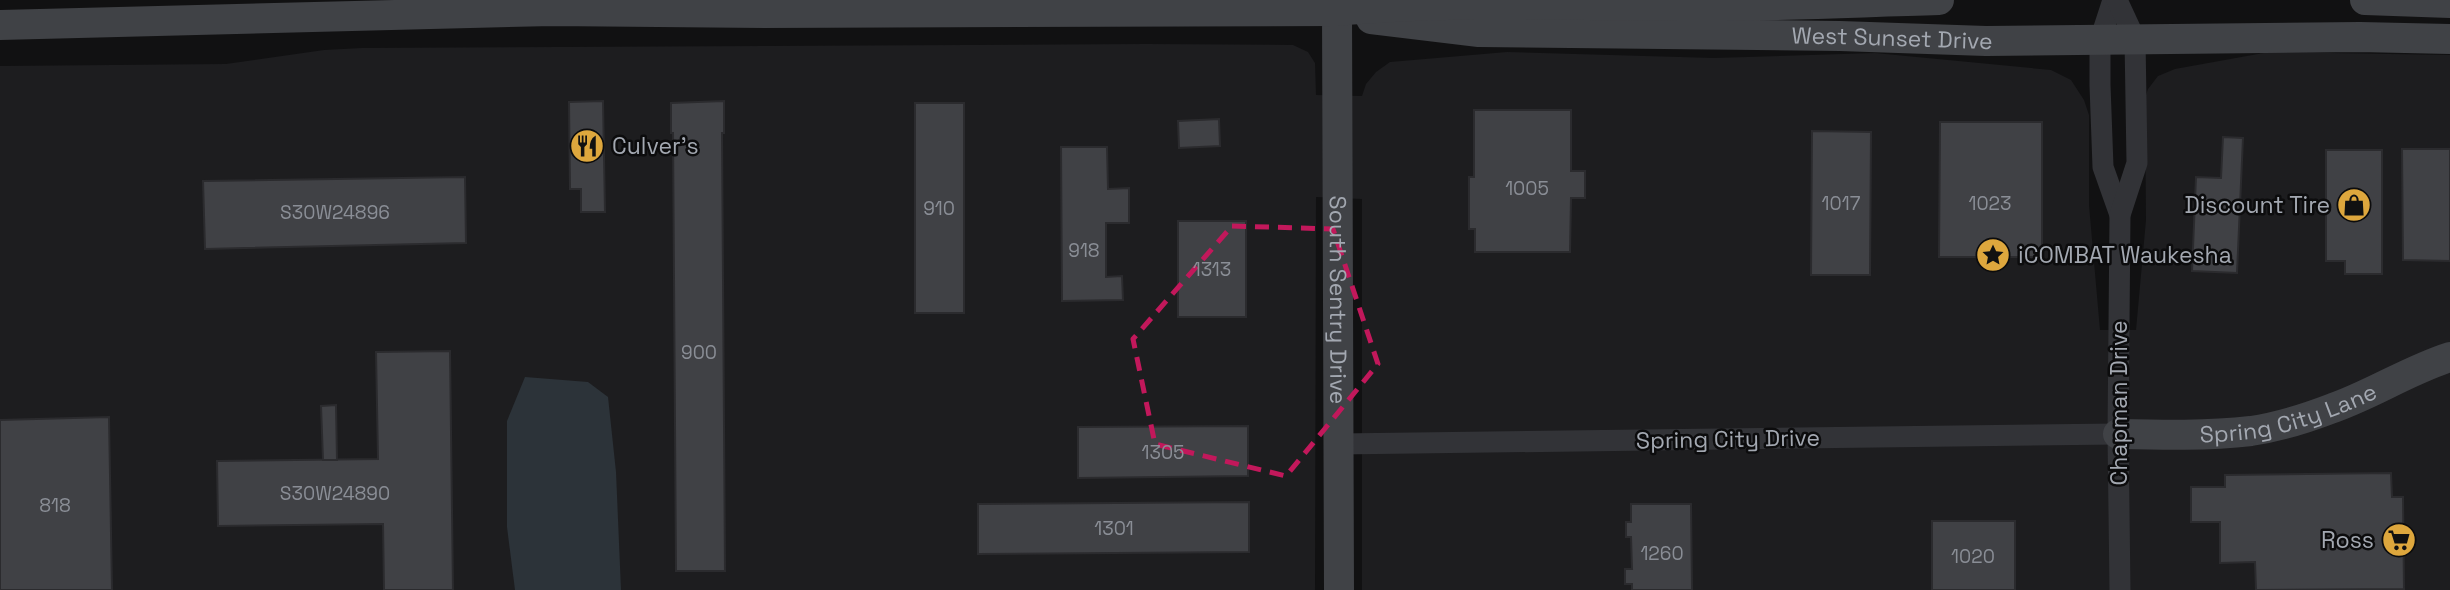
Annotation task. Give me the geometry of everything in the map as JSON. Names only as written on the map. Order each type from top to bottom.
[{"type":"main road","name":"West Sunset Drive","points":[[0,25],[660,6],[1337,11],[1389,5],[1485,2],[1711,6],[1939,0]]},
{"type":"main road","points":[[2365,0],[2450,3]]},
{"type":"main road","name":"West Sunset Drive","points":[[1337,11],[1384,22],[1479,32],[1840,36],[1986,41],[2360,37],[2450,39]]},
{"type":"main road","name":"South Sentry Drive","points":[[1337,11],[1339,590]]},
{"type":"main road","name":"Spring City Lane","points":[[2118,435],[2195,435],[2285,424],[2336,407],[2426,365],[2450,357]]},
{"type":"street","name":"Chapman Drive","points":[[2115,0],[2135,39],[2137,163],[2120,215],[2120,590]]},
{"type":"street","name":"Chapman Drive","points":[[2115,0],[2100,40],[2103,167],[2120,215]]},
{"type":"street","name":"Spring City Drive","points":[[1339,444],[2118,435]]},
{"type":"highlighted area","points":[[1232,226],[1333,229],[1378,364],[1286,476],[1155,444],[1133,339]]},
{"type":"shaded area","points":[[1293,45],[1308,52],[1315,63],[1316,95],[1362,96],[1366,84],[1390,62],[1507,52],[1714,58],[1875,53],[2051,70],[2071,80],[2084,100],[2089,115],[2089,205],[2100,330],[2136,330],[2146,220],[2145,98],[2158,76],[2175,69],[2269,52],[2450,55],[2450,590],[1362,590],[1362,199],[1316,197],[1315,590],[0,590],[0,66],[226,64],[324,50],[362,48]]},
{"type":"shaded area","points":[[525,377],[588,382],[608,397],[616,472],[621,590],[515,590],[507,527],[507,421]]},
{"type":"building","name":"Culver's","points":[[603,101],[605,212],[581,212],[581,189],[570,189],[569,102]]},
{"type":"building","points":[[724,101],[725,571],[676,571],[671,103]]},
{"type":"building","points":[[915,103],[964,103],[964,313],[915,313]]},
{"type":"building","points":[[1474,110],[1571,110],[1571,171],[1585,171],[1585,198],[1571,198],[1570,252],[1475,252],[1475,229],[1469,229],[1469,177],[1474,177]]},
{"type":"building","points":[[1219,119],[1220,146],[1179,148],[1178,121]]},
{"type":"building","points":[[1940,122],[2042,122],[2042,257],[1939,257]]},
{"type":"building","points":[[1812,131],[1871,132],[1870,275],[1811,275]]},
{"type":"building","points":[[2223,137],[2243,138],[2237,273],[2192,271],[2196,177],[2221,178]]},
{"type":"building","points":[[1061,147],[1107,147],[1108,189],[1129,188],[1129,223],[1106,223],[1106,277],[1122,276],[1123,300],[1062,301]]},
{"type":"building","points":[[2402,149],[2450,149],[2450,261],[2403,260]]},
{"type":"building","name":"Discount Tire","points":[[2326,150],[2382,150],[2382,274],[2345,274],[2345,261],[2326,261]]},
{"type":"building","points":[[465,177],[466,243],[205,249],[203,181]]},
{"type":"building","points":[[1178,221],[1246,221],[1246,317],[1178,317]]},
{"type":"building","points":[[450,351],[453,590],[384,590],[383,524],[218,526],[217,461],[378,459],[376,352]]},
{"type":"building","points":[[336,405],[337,460],[323,460],[321,406]]},
{"type":"building","points":[[109,417],[112,590],[0,590],[0,420]]},
{"type":"building","points":[[1248,426],[1248,476],[1078,478],[1078,427]]},
{"type":"building","points":[[2391,473],[2392,497],[2403,497],[2404,589],[2256,590],[2255,562],[2220,563],[2220,522],[2191,522],[2191,487],[2225,487],[2225,475]]},
{"type":"building","points":[[1249,502],[1249,552],[978,554],[978,504]]},
{"type":"building","points":[[1631,504],[1691,504],[1692,590],[1632,590],[1632,584],[1625,584],[1625,569],[1632,569],[1631,537],[1626,537],[1626,522],[1631,522]]},
{"type":"building","points":[[1932,521],[2015,521],[2015,590],[1932,590]]},
{"type":"place","name":"Culver's","points":[[587,146]]},
{"type":"place","name":"Discount Tire","points":[[2354,205]]},
{"type":"place","name":"iCOMBAT Waukesha","points":[[1993,255]]},
{"type":"place","name":"Ross","points":[[2399,540]]}]
